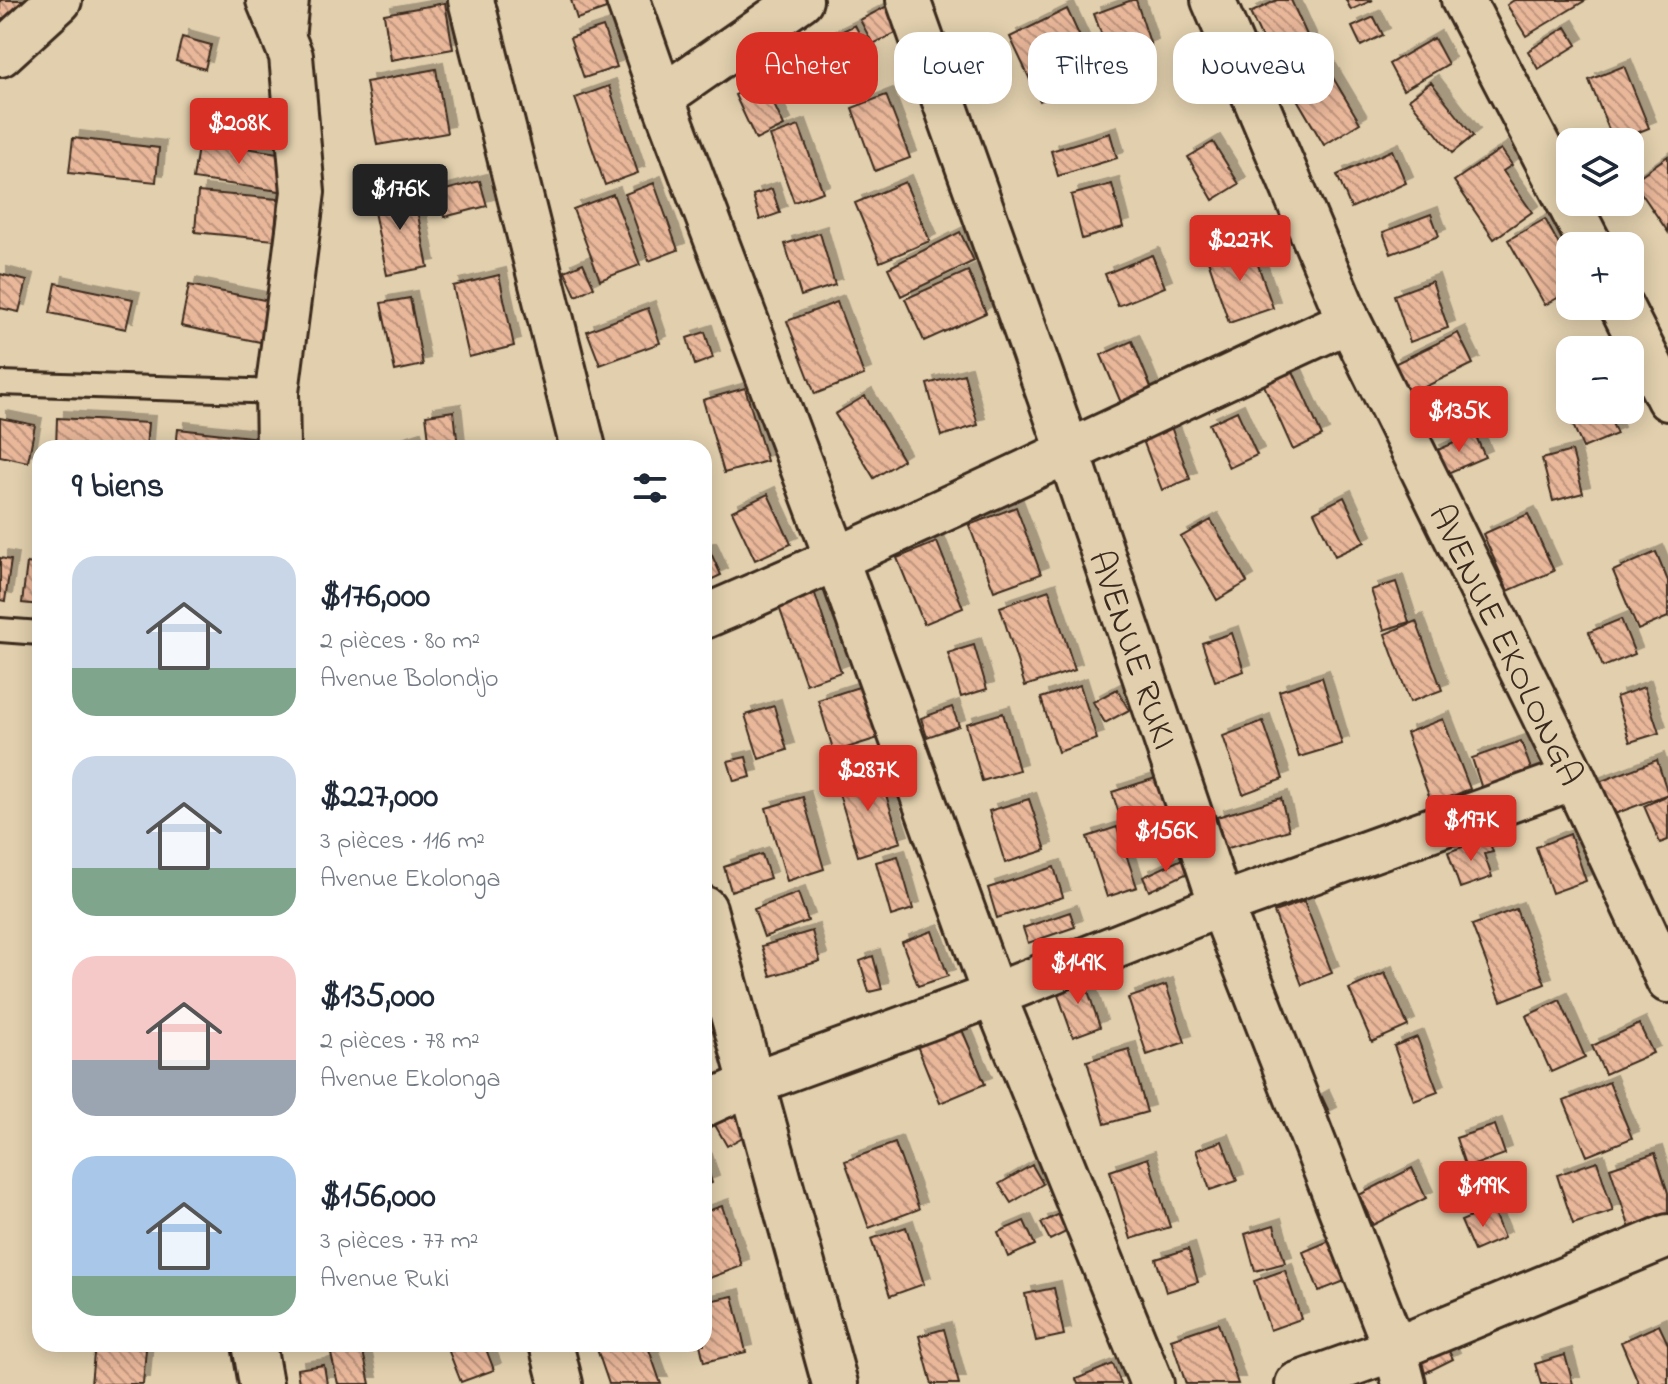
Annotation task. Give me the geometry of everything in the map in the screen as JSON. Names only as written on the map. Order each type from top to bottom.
[{"type":"street","points":[[0,54],[59,0]]},
{"type":"street","points":[[268,0],[291,56],[303,192],[277,392],[278,440]]},
{"type":"street","points":[[471,0],[581,440]]},
{"type":"street","points":[[628,0],[837,560],[994,995],[1152,1384]]},
{"type":"street","points":[[662,97],[801,0]]},
{"type":"street","name":"AVENUE RUKI","points":[[908,0],[1068,450],[1221,905],[1400,1366]]},
{"type":"street","name":"AVENUE EKOLONGA","points":[[1213,0],[1349,321],[1574,778],[1668,981]]},
{"type":"street","points":[[1463,0],[1584,232]]},
{"type":"street","points":[[1628,320],[1668,399]]},
{"type":"street","points":[[712,614],[837,560],[1349,321]]},
{"type":"street","points":[[712,1101],[752,1083],[994,995],[1221,905],[1574,778]]},
{"type":"street","points":[[712,938],[835,1384]]},
{"type":"street","points":[[1297,1384],[1400,1366],[1668,1236]]},
{"type":"street","points":[[255,1352],[261,1384]]},
{"type":"street","points":[[553,1352],[561,1384]]},
{"type":"lane","points":[[291,56],[297,0]]},
{"type":"lane","points":[[0,383],[277,392]]},
{"type":"lane","points":[[0,630],[32,632]]},
{"type":"building","points":[[0,0],[23,0],[26,4],[0,22]]},
{"type":"building","points":[[571,0],[610,0],[612,7],[577,19]]},
{"type":"building","points":[[1136,0],[1146,32],[1101,32],[1094,14]]},
{"type":"building","points":[[1277,0],[1291,0],[1306,32],[1259,32],[1250,13]]},
{"type":"building","points":[[1346,0],[1373,0],[1351,10]]},
{"type":"building","points":[[1514,0],[1586,0],[1526,36],[1507,5]]},
{"type":"building","points":[[445,3],[453,49],[391,60],[384,14]]},
{"type":"building","points":[[889,5],[902,30],[878,42],[878,32],[866,32],[860,20]]},
{"type":"building","points":[[1067,9],[1078,32],[1028,32],[1028,75],[1012,36]]},
{"type":"building","points":[[1374,17],[1383,35],[1361,46],[1352,27]]},
{"type":"building","points":[[855,25],[858,32],[840,32]]},
{"type":"building","points":[[603,27],[617,67],[584,78],[570,38]]},
{"type":"building","points":[[1566,27],[1577,45],[1538,69],[1528,51]]},
{"type":"building","points":[[182,37],[211,45],[205,69],[176,61]]},
{"type":"building","points":[[1434,38],[1448,64],[1403,90],[1389,64]]},
{"type":"building","points":[[1624,66],[1649,128],[1608,128],[1589,80]]},
{"type":"building","points":[[436,69],[447,133],[377,145],[366,82]]},
{"type":"building","points":[[1334,79],[1360,123],[1324,145],[1300,104],[1334,104]]},
{"type":"building","points":[[1431,82],[1473,136],[1452,153],[1409,99]]},
{"type":"building","points":[[609,86],[638,173],[605,185],[575,98]]},
{"type":"building","points":[[886,95],[910,158],[875,171],[852,108],[878,104],[878,98]]},
{"type":"building","points":[[739,104],[774,104],[784,126],[756,140]]},
{"type":"building","points":[[799,126],[823,192],[794,202],[770,136]]},
{"type":"building","points":[[1110,133],[1117,158],[1058,176],[1051,151]]},
{"type":"building","points":[[73,138],[159,148],[156,182],[69,173]]},
{"type":"building","points":[[199,141],[285,154],[280,191],[193,179]]},
{"type":"building","points":[[1213,142],[1239,184],[1213,200],[1188,157]]},
{"type":"building","points":[[1501,149],[1512,165],[1503,171],[1532,212],[1494,239],[1454,181]]},
{"type":"building","points":[[1392,150],[1406,183],[1351,208],[1337,175]]},
{"type":"building","points":[[1668,156],[1668,232],[1644,197],[1644,173]]},
{"type":"building","points":[[480,181],[487,206],[444,217],[438,192]]},
{"type":"building","points":[[905,182],[930,241],[880,262],[855,203]]},
{"type":"building","points":[[654,183],[678,250],[649,261],[625,194]]},
{"type":"building","points":[[1112,184],[1123,227],[1082,239],[1071,195]]},
{"type":"building","points":[[413,189],[428,267],[387,275],[371,197]]},
{"type":"building","points":[[772,189],[780,213],[760,220],[753,195]]},
{"type":"building","points":[[198,192],[278,199],[274,240],[195,232]]},
{"type":"building","points":[[613,194],[640,265],[600,280],[573,209]]},
{"type":"building","points":[[1431,214],[1439,236],[1391,254],[1383,232]]},
{"type":"building","points":[[1545,219],[1556,239],[1556,299],[1545,305],[1508,240]]},
{"type":"building","points":[[960,232],[974,261],[901,296],[888,268]]},
{"type":"building","points":[[820,233],[835,285],[801,296],[785,244]]},
{"type":"building","points":[[1250,242],[1273,308],[1229,323],[1207,257]]},
{"type":"building","points":[[1152,255],[1165,287],[1118,306],[1105,274]]},
{"type":"building","points":[[583,263],[594,287],[576,296],[565,271]]},
{"type":"building","points":[[968,271],[986,313],[924,341],[905,299]]},
{"type":"building","points":[[0,274],[27,281],[19,312],[0,308]]},
{"type":"building","points":[[499,275],[514,346],[469,357],[453,286]]},
{"type":"building","points":[[1432,281],[1448,328],[1410,342],[1394,295]]},
{"type":"building","points":[[56,283],[133,299],[126,329],[50,313]]},
{"type":"building","points":[[189,285],[274,302],[265,343],[181,326]]},
{"type":"building","points":[[410,298],[423,365],[395,371],[381,303]]},
{"type":"building","points":[[837,302],[864,375],[815,394],[787,321]]},
{"type":"building","points":[[648,308],[660,343],[600,365],[587,331]]},
{"type":"building","points":[[705,332],[713,358],[695,365],[687,338]]},
{"type":"building","points":[[1458,333],[1473,364],[1406,396],[1392,365]]},
{"type":"building","points":[[1132,341],[1155,397],[1124,410],[1101,355]]},
{"type":"building","points":[[1292,369],[1322,436],[1293,450],[1263,383]]},
{"type":"building","points":[[964,374],[978,425],[941,436],[927,384]]},
{"type":"building","points":[[745,388],[767,461],[724,473],[703,400]]},
{"type":"building","points":[[865,396],[903,460],[874,478],[835,414]]},
{"type":"building","points":[[454,411],[457,440],[429,440],[426,415]]},
{"type":"building","points":[[1237,411],[1257,455],[1229,468],[1209,424]]},
{"type":"building","points":[[0,418],[35,425],[28,462],[0,456]]},
{"type":"building","points":[[57,418],[148,423],[147,440],[56,440]]},
{"type":"building","points":[[1170,424],[1190,479],[1162,490],[1141,435]]},
{"type":"building","points":[[1573,424],[1612,424],[1617,434],[1583,448]]},
{"type":"building","points":[[178,429],[259,438],[259,440],[177,440]]},
{"type":"building","points":[[1475,434],[1485,457],[1443,475],[1433,452]]},
{"type":"building","points":[[1572,451],[1583,493],[1553,501],[1542,459]]},
{"type":"building","points":[[768,494],[791,544],[755,560],[732,511]]},
{"type":"building","points":[[1344,497],[1365,542],[1335,556],[1314,512]]},
{"type":"building","points":[[1016,507],[1041,574],[994,591],[969,525]]},
{"type":"building","points":[[1528,514],[1554,571],[1508,591],[1483,534]]},
{"type":"building","points":[[1211,520],[1247,582],[1217,600],[1181,537]]},
{"type":"building","points":[[937,542],[963,608],[924,624],[897,558]]},
{"type":"building","points":[[1656,552],[1668,581],[1668,617],[1638,630],[1613,571]]},
{"type":"building","points":[[712,556],[721,575],[712,579]]},
{"type":"building","points":[[0,558],[11,560],[5,601],[0,600]]},
{"type":"building","points":[[27,563],[32,564],[32,604],[22,603]]},
{"type":"building","points":[[1396,582],[1409,622],[1384,630],[1371,590]]},
{"type":"building","points":[[813,588],[841,672],[806,684],[777,601]]},
{"type":"building","points":[[1049,590],[1075,670],[1025,686],[1000,607]]},
{"type":"building","points":[[1621,619],[1635,654],[1603,667],[1589,632]]},
{"type":"building","points":[[1416,621],[1442,690],[1410,702],[1385,634]]},
{"type":"building","points":[[1232,633],[1244,671],[1215,681],[1202,643]]},
{"type":"building","points":[[974,645],[987,689],[961,697],[948,653]]},
{"type":"building","points":[[1322,677],[1342,744],[1299,757],[1279,691]]},
{"type":"building","points":[[1080,685],[1097,739],[1058,752],[1041,698]]},
{"type":"building","points":[[862,686],[878,738],[834,752],[818,700]]},
{"type":"building","points":[[1644,687],[1659,733],[1630,742],[1616,697]]},
{"type":"building","points":[[1117,689],[1129,710],[1105,723],[1093,702]]},
{"type":"building","points":[[774,706],[787,750],[759,759],[745,715]]},
{"type":"building","points":[[952,707],[959,726],[927,737],[921,718]]},
{"type":"building","points":[[1003,713],[1019,770],[982,781],[966,724]]},
{"type":"building","points":[[1443,719],[1470,789],[1432,804],[1406,733]]},
{"type":"building","points":[[1263,721],[1283,779],[1243,794],[1223,736]]},
{"type":"building","points":[[1521,741],[1532,772],[1482,789],[1472,758]]},
{"type":"building","points":[[746,757],[751,777],[734,781],[728,761]]},
{"type":"building","points":[[1657,760],[1668,794],[1604,818],[1591,785]]},
{"type":"building","points":[[878,770],[901,842],[858,856],[836,784]]},
{"type":"building","points":[[1162,776],[1173,809],[1123,826],[1112,792]]},
{"type":"building","points":[[1668,795],[1668,840],[1660,843],[1644,806]]},
{"type":"building","points":[[803,797],[824,869],[787,881],[766,808]]},
{"type":"building","points":[[1281,798],[1289,830],[1225,849],[1217,817]]},
{"type":"building","points":[[1029,799],[1046,850],[1005,863],[989,811]]},
{"type":"building","points":[[1117,827],[1137,887],[1107,897],[1087,837]]},
{"type":"building","points":[[1570,834],[1586,881],[1552,893],[1536,847]]},
{"type":"building","points":[[1488,838],[1493,852],[1484,854],[1492,877],[1460,888],[1448,852]]},
{"type":"building","points":[[762,854],[770,878],[731,891],[724,867]]},
{"type":"building","points":[[898,856],[913,909],[891,916],[876,862]]},
{"type":"building","points":[[1184,858],[1190,872],[1149,891],[1143,877]]},
{"type":"building","points":[[1054,867],[1063,897],[997,918],[988,888]]},
{"type":"building","points":[[798,893],[808,921],[764,937],[754,909]]},
{"type":"building","points":[[1304,901],[1332,973],[1302,985],[1274,912]]},
{"type":"building","points":[[1516,909],[1545,984],[1501,1001],[1472,925]]},
{"type":"building","points":[[1070,912],[1075,927],[1028,943],[1023,928]]},
{"type":"building","points":[[812,931],[820,961],[771,976],[762,946]]},
{"type":"building","points":[[932,931],[948,976],[918,986],[902,942]]},
{"type":"building","points":[[873,956],[882,989],[869,992],[860,961]]},
{"type":"building","points":[[1385,973],[1408,1026],[1372,1042],[1349,989]]},
{"type":"building","points":[[1083,976],[1100,1027],[1073,1037],[1055,986]]},
{"type":"building","points":[[1166,985],[1185,1042],[1147,1055],[1128,998]]},
{"type":"building","points":[[1560,1000],[1585,1057],[1551,1072],[1526,1016]]},
{"type":"building","points":[[1639,1024],[1653,1053],[1605,1074],[1592,1046]]},
{"type":"building","points":[[960,1025],[985,1084],[940,1103],[916,1043]]},
{"type":"building","points":[[1417,1037],[1438,1092],[1414,1101],[1394,1046]]},
{"type":"building","points":[[1129,1049],[1147,1112],[1105,1124],[1087,1061]]},
{"type":"building","points":[[1609,1082],[1632,1138],[1587,1156],[1564,1101]]},
{"type":"building","points":[[1322,1097],[1330,1114],[1312,1123],[1304,1107]]},
{"type":"building","points":[[744,1099],[760,1127],[727,1146],[712,1117]]},
{"type":"building","points":[[1495,1125],[1505,1154],[1466,1168],[1456,1138]]},
{"type":"building","points":[[1222,1141],[1237,1181],[1210,1190],[1196,1150]]},
{"type":"building","points":[[895,1143],[919,1209],[869,1228],[845,1161]]},
{"type":"building","points":[[1655,1153],[1668,1193],[1668,1230],[1634,1241],[1610,1168]]},
{"type":"building","points":[[1148,1158],[1170,1227],[1131,1239],[1110,1171]]},
{"type":"building","points":[[1597,1161],[1613,1211],[1573,1224],[1557,1175]]},
{"type":"building","points":[[1032,1165],[1043,1184],[1011,1203],[999,1184]]},
{"type":"building","points":[[1412,1168],[1426,1198],[1373,1225],[1359,1195]]},
{"type":"building","points":[[722,1206],[742,1266],[712,1277],[712,1209]]},
{"type":"building","points":[[1072,1208],[1080,1225],[1050,1240],[1041,1223]]},
{"type":"building","points":[[1492,1208],[1504,1238],[1474,1251],[1461,1221]]},
{"type":"building","points":[[1024,1221],[1035,1245],[1008,1257],[998,1232]]},
{"type":"building","points":[[1274,1225],[1285,1263],[1255,1271],[1245,1234]]},
{"type":"building","points":[[906,1227],[924,1284],[890,1296],[871,1239]]},
{"type":"building","points":[[1329,1241],[1345,1281],[1319,1291],[1303,1252]]},
{"type":"building","points":[[1188,1249],[1198,1282],[1166,1292],[1156,1259]]},
{"type":"building","points":[[1285,1270],[1301,1319],[1270,1330],[1254,1281]]},
{"type":"building","points":[[1054,1288],[1064,1335],[1036,1341],[1025,1294]]},
{"type":"building","points":[[733,1296],[746,1352],[704,1362],[702,1352],[712,1352],[712,1300]]},
{"type":"building","points":[[1218,1323],[1238,1384],[1186,1384],[1171,1339]]},
{"type":"building","points":[[1659,1325],[1668,1344],[1668,1384],[1639,1384],[1621,1342]]},
{"type":"building","points":[[944,1329],[959,1384],[932,1384],[919,1336]]},
{"type":"building","points":[[1442,1338],[1453,1359],[1419,1376],[1408,1355]]},
{"type":"building","points":[[94,1352],[146,1352],[143,1384],[91,1384]]},
{"type":"building","points":[[363,1352],[370,1384],[338,1384],[331,1354]]},
{"type":"building","points":[[449,1352],[487,1352],[494,1370],[461,1382]]},
{"type":"building","points":[[598,1352],[650,1352],[661,1384],[609,1384]]},
{"type":"building","points":[[1565,1355],[1573,1384],[1541,1384],[1535,1364]]},
{"type":"building","points":[[1113,1364],[1121,1384],[1078,1384],[1076,1379]]},
{"type":"building","points":[[324,1365],[327,1384],[299,1384],[297,1369]]}]
